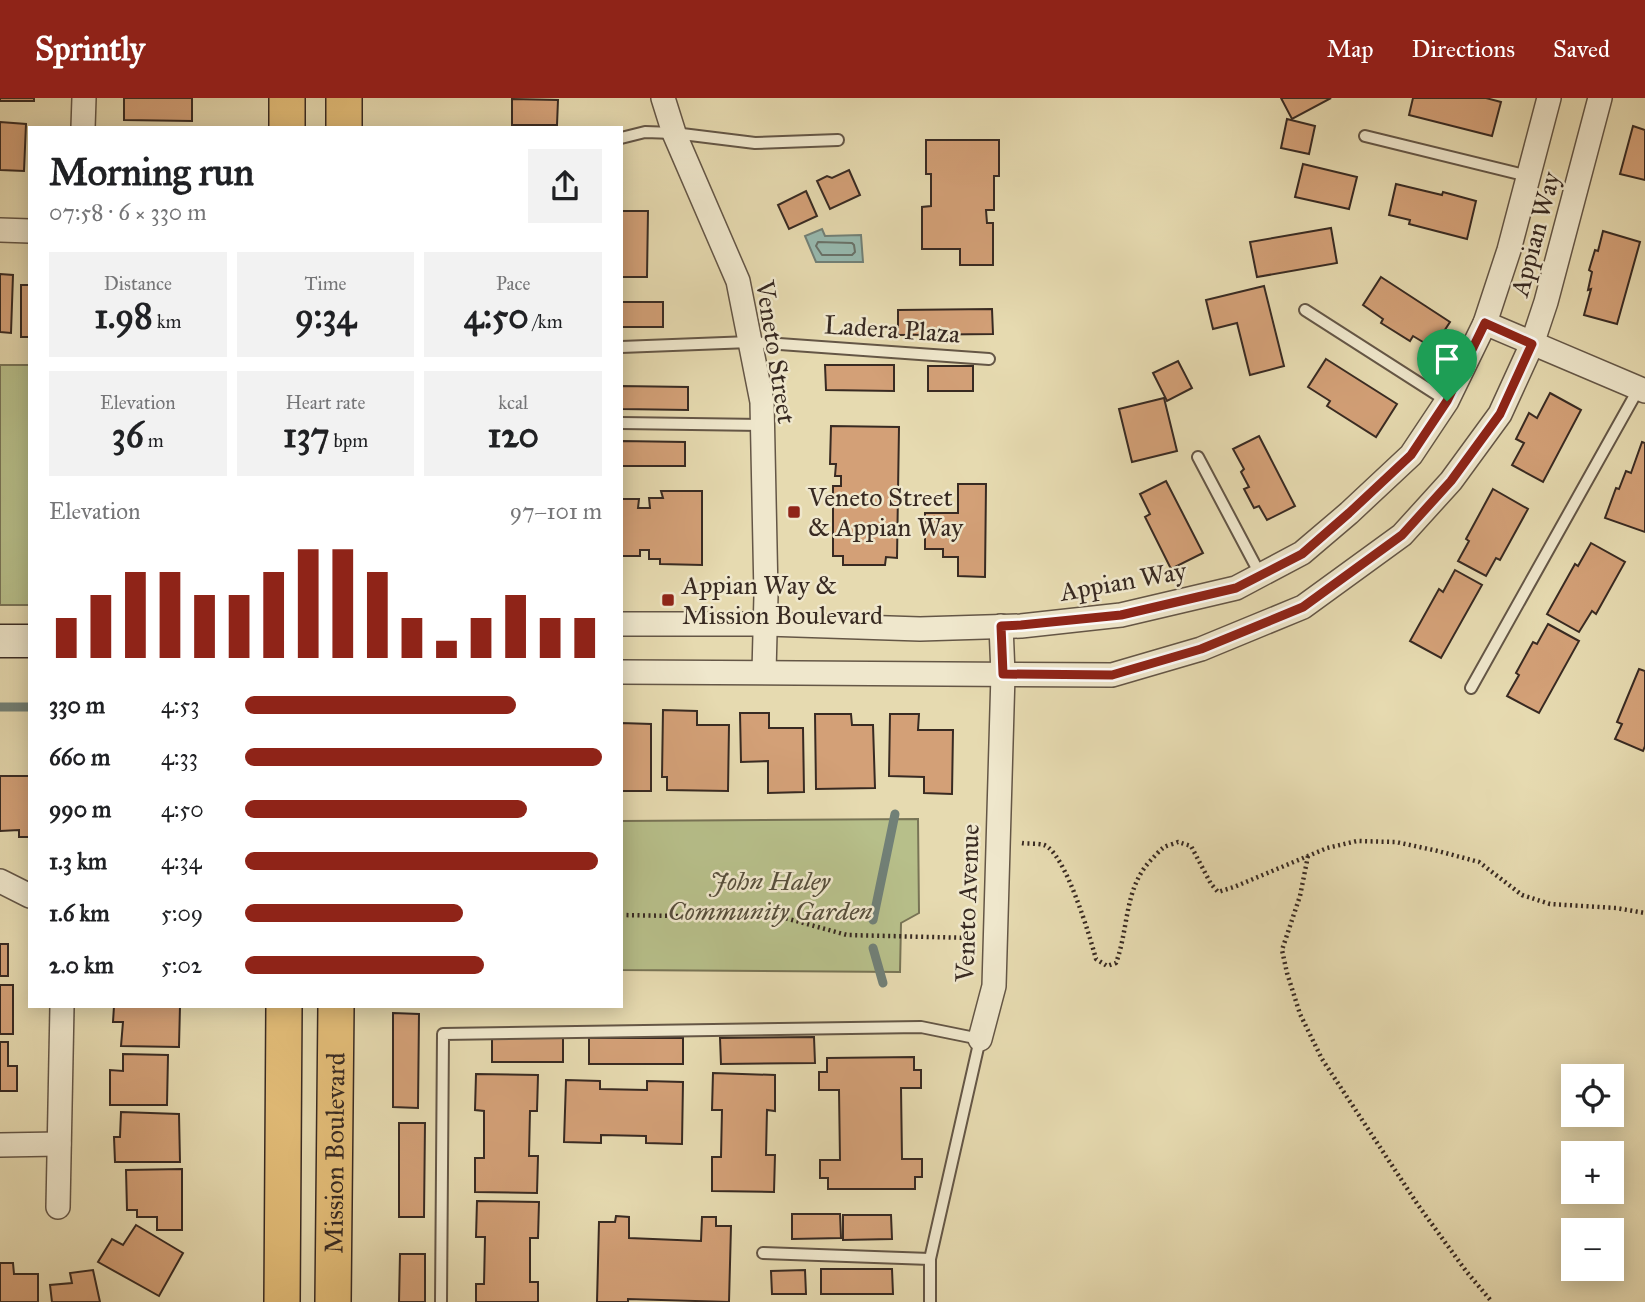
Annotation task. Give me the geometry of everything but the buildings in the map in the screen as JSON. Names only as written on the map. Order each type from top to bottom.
[{"type":"main road","points":[[287,98],[287,126]]},
{"type":"main road","points":[[344,98],[344,126]]},
{"type":"main road","name":"Mission Boulevard","points":[[276,1295],[284,1008]]},
{"type":"main road","name":"Mission Boulevard","points":[[333,1302],[336,1008]]},
{"type":"street","points":[[83,126],[84,98]]},
{"type":"street","name":"Veneto Street","points":[[663,98],[674,133],[738,281],[762,402],[766,624],[764,672]]},
{"type":"street","name":"Appian Way","points":[[623,624],[766,624],[920,629],[1021,625],[1121,615],[1236,588],[1302,554],[1411,455],[1447,401],[1485,323],[1509,250],[1549,98]]},
{"type":"street","name":"Appian Way","points":[[623,672],[1112,675],[1201,649],[1303,607],[1402,535],[1451,481],[1500,414],[1532,344],[1546,302],[1600,98]]},
{"type":"street","points":[[0,230],[28,231]]},
{"type":"street","points":[[1485,323],[1642,389]]},
{"type":"street","name":"Veneto Avenue","points":[[980,1039],[994,986],[1003,674],[1001,626]]},
{"type":"street","points":[[0,641],[28,641]]},
{"type":"street","points":[[0,880],[28,895]]},
{"type":"street","points":[[58,1207],[62,1008]]},
{"type":"street","points":[[0,1145],[59,1144]]},
{"type":"lane","points":[[623,138],[646,132],[755,143],[838,140]]},
{"type":"lane","points":[[1365,136],[1528,176]]},
{"type":"lane","points":[[1306,310],[1447,401]]},
{"type":"lane","name":"Ladera Plaza","points":[[623,347],[750,342],[989,359]]},
{"type":"lane","points":[[1471,688],[1642,389]]},
{"type":"lane","points":[[623,423],[762,425]]},
{"type":"lane","points":[[1198,457],[1261,576]]},
{"type":"lane","points":[[441,1302],[443,1034],[921,1027],[980,1039]]},
{"type":"lane","name":"Veneto Avenue","points":[[930,1302],[930,1259],[980,1039]]},
{"type":"lane","points":[[763,1253],[930,1259]]},
{"type":"path","points":[[1021,843],[1045,845],[1056,855],[1089,933],[1096,959],[1107,967],[1116,962],[1134,886],[1144,867],[1163,848],[1178,842],[1191,846],[1218,892],[1326,848],[1357,841],[1396,842],[1479,862],[1522,895],[1550,904],[1616,908],[1645,913]]},
{"type":"path","points":[[1308,855],[1300,896],[1282,950],[1300,1014],[1321,1059],[1410,1194],[1492,1302]]},
{"type":"path","points":[[623,915],[785,919],[847,936],[996,938]]},
{"type":"green space","points":[[0,365],[28,365],[28,605],[0,605]]},
{"type":"green space","name":"John Haley Community Garden","points":[[918,819],[919,913],[901,923],[900,972],[623,970],[623,821]]},
{"type":"water","points":[[822,229],[825,236],[861,235],[863,262],[816,262],[805,236]]},
{"type":"waterway","points":[[0,707],[28,707]]},
{"type":"waterway","points":[[873,920],[895,814]]},
{"type":"waterway","points":[[873,948],[883,983]]},
{"type":"place","name":"Veneto Street & Appian Way","points":[[794,512]]},
{"type":"place","name":"Appian Way & Mission Boulevard","points":[[668,600]]},
{"type":"route","points":[[1485,323],[1532,344],[1500,414],[1451,481],[1402,535],[1303,607],[1201,649],[1112,675],[1003,674],[1001,626],[1121,615],[1236,588],[1302,554],[1411,455],[1447,401],[1485,323]]}]
